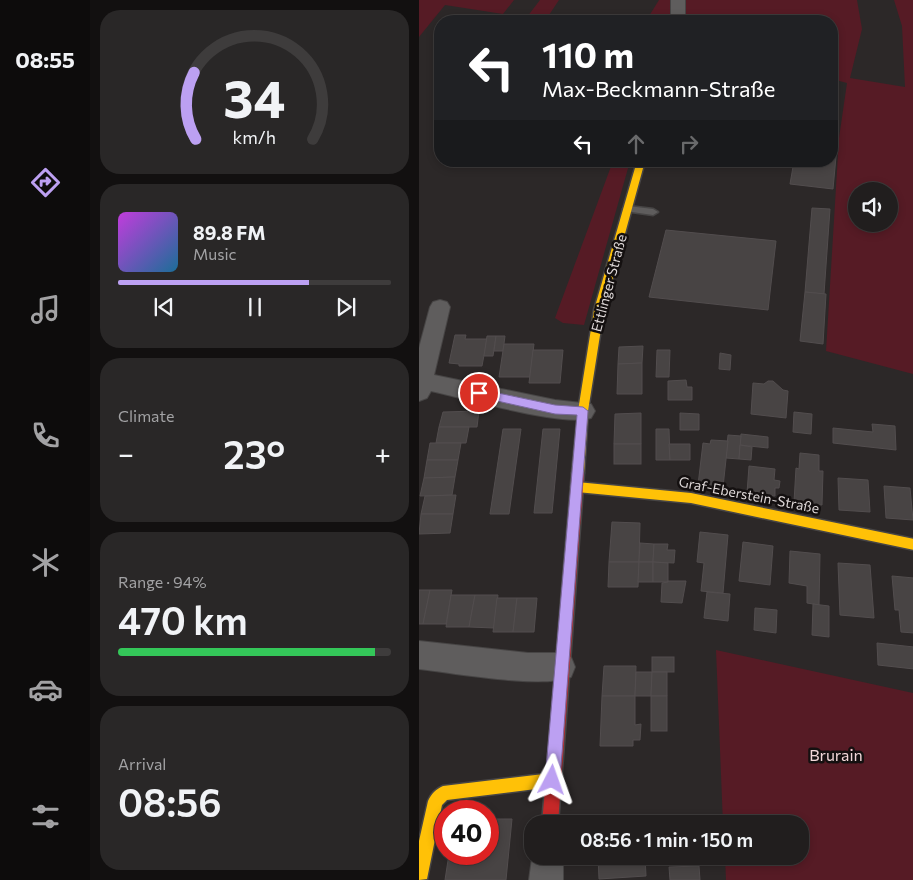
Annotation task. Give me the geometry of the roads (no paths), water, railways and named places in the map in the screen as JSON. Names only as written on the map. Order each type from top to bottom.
[{"type":"street","points":[[678,0],[678,15]]},
{"type":"street","name":"Ettlinger Straße","points":[[550,815],[583,411],[599,310],[640,167]]},
{"type":"street","points":[[440,307],[420,384],[555,409],[583,411]]},
{"type":"street","name":"Graf-Eberstein-Straße","points":[[577,487],[691,498],[913,544]]},
{"type":"street","points":[[419,655],[529,667],[561,667]]},
{"type":"street","points":[[419,880],[435,801],[443,794],[476,788],[552,780]]},
{"type":"street","points":[[546,880],[547,865]]},
{"type":"lane","points":[[629,209],[653,212]]},
{"type":"park label","name":"Brurain","points":[[836,755]]}]
